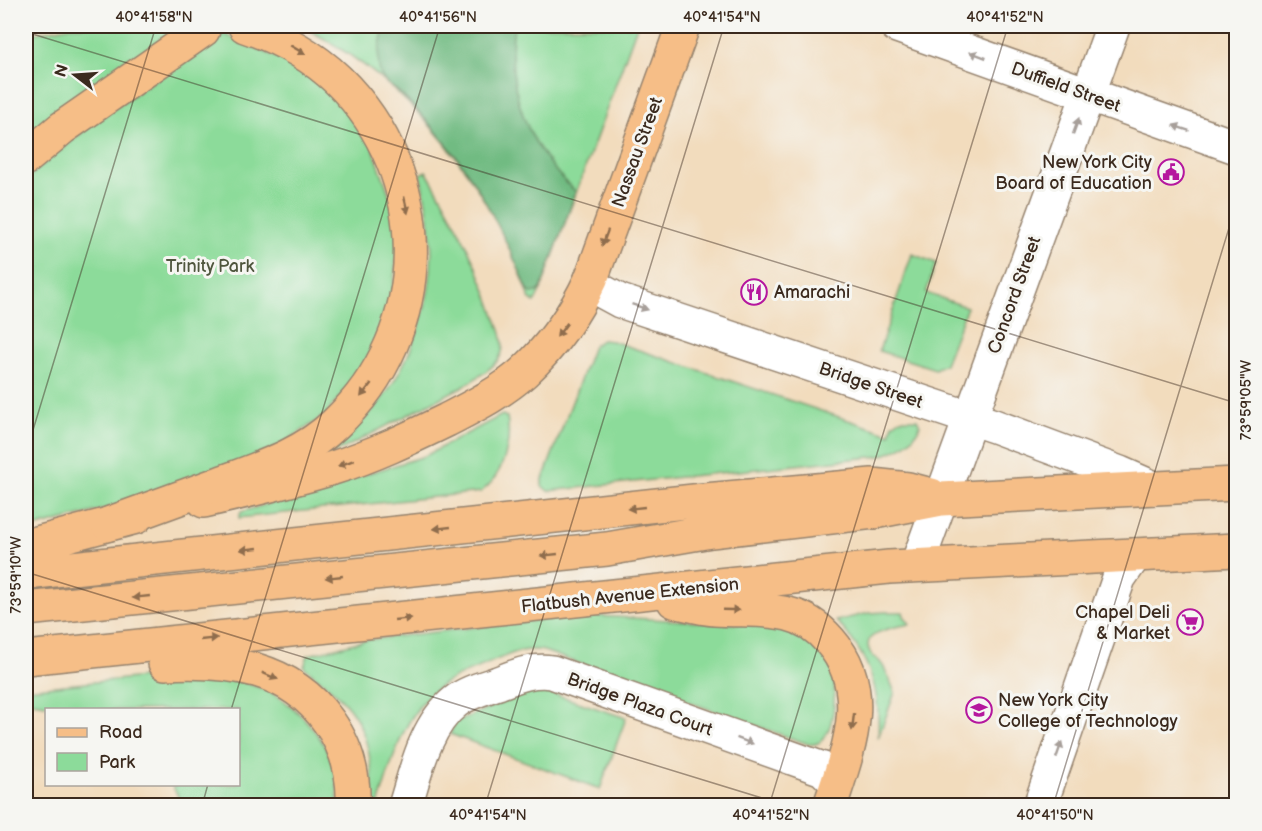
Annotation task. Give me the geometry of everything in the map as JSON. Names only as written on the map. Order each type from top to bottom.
[{"type":"main road","points":[[26,546],[108,524],[289,456],[334,426],[372,382],[385,358],[405,303],[411,274],[412,247],[409,221],[398,176],[382,138],[354,98],[324,68],[279,39],[245,26]]},
{"type":"main road","name":"Nassau Street","points":[[108,524],[334,468],[419,434],[492,395],[523,373],[566,325],[579,305],[591,279],[683,26]]},
{"type":"main road","points":[[26,158],[70,122],[203,30]]},
{"type":"main road","points":[[26,609],[608,549],[711,531],[874,512],[941,499],[1236,484]]},
{"type":"main road","points":[[26,573],[694,501],[872,485],[908,489],[941,499]]},
{"type":"main road","name":"Flatbush Avenue Extension","points":[[26,658],[835,572],[1236,550]]},
{"type":"main road","points":[[654,593],[697,607],[788,614],[812,624],[824,634],[847,666],[853,682],[855,702],[853,727],[833,794]]},
{"type":"main road","points":[[26,664],[58,669],[92,669],[142,664],[214,662],[257,671],[276,678],[296,689],[313,704],[328,720],[341,741],[350,765],[354,790],[353,806]]},
{"type":"street","name":"Duffield Street","points":[[897,26],[1236,147]]},
{"type":"street","name":"Concord Street","points":[[916,566],[1113,26]]},
{"type":"street","name":"Bridge Street","points":[[591,279],[596,288],[620,301],[970,418],[1120,473],[1154,488]]},
{"type":"street","points":[[1040,806],[1119,578],[1135,555]]},
{"type":"street","name":"Bridge Plaza Court","points":[[405,806],[422,753],[432,730],[443,713],[456,701],[469,694],[526,672],[539,670],[552,672],[823,769],[833,794]]},
{"type":"green space","points":[[71,26],[182,26],[54,113],[26,138],[26,35]]},
{"type":"green space","points":[[301,26],[637,26],[535,302],[530,300],[516,263],[488,207],[446,144],[395,90],[335,45]]},
{"type":"green space","points":[[385,26],[514,26],[513,73],[524,117],[545,157],[576,192],[541,289],[537,292],[531,293],[528,290],[491,213],[458,159],[418,111],[383,79],[378,60]]},
{"type":"green space","name":"Trinity Park","points":[[224,34],[283,60],[311,77],[337,97],[368,134],[400,225],[391,306],[366,365],[325,415],[278,447],[131,502],[26,530],[26,180],[97,121]]},
{"type":"green space","points":[[426,171],[456,224],[481,278],[501,334],[502,352],[493,366],[469,383],[333,454],[329,452],[364,419],[388,390],[400,371],[419,328],[430,282],[432,259],[429,221],[420,174]]},
{"type":"green space","points":[[912,254],[936,263],[926,293],[967,307],[945,364],[935,369],[879,351]]},
{"type":"green space","points":[[602,340],[612,341],[890,434],[893,424],[900,419],[917,419],[920,425],[905,445],[881,456],[548,491],[542,486],[542,482],[593,346]]},
{"type":"green space","points":[[502,415],[507,417],[508,427],[504,459],[495,477],[481,492],[239,518],[241,512],[425,456]]},
{"type":"green space","points":[[903,612],[910,624],[881,631],[870,639],[868,645],[871,654],[885,668],[895,692],[878,738],[877,704],[871,675],[857,647],[836,621],[869,613]]},
{"type":"green space","points":[[596,616],[777,626],[800,632],[828,657],[832,666],[833,710],[825,736],[818,743],[808,744],[544,651],[522,651],[455,678],[431,694],[409,721],[401,737],[378,805],[371,805],[371,765],[360,726],[354,714],[341,699],[304,667],[308,655],[366,640],[546,619]]},
{"type":"green space","points":[[184,673],[208,673],[249,684],[270,692],[293,708],[321,739],[333,765],[338,788],[338,805],[183,805],[173,786],[240,786],[240,708],[62,708],[26,701],[26,689]]},
{"type":"green space","points":[[536,688],[626,718],[600,789],[450,734],[458,721]]},
{"type":"place","name":"New York City Board of Education","points":[[1171,172]]},
{"type":"place","name":"Amarachi","points":[[754,292]]},
{"type":"place","name":"Chapel Deli & Market","points":[[1190,622]]},
{"type":"place","name":"New York City College of Technology","points":[[979,710]]}]
